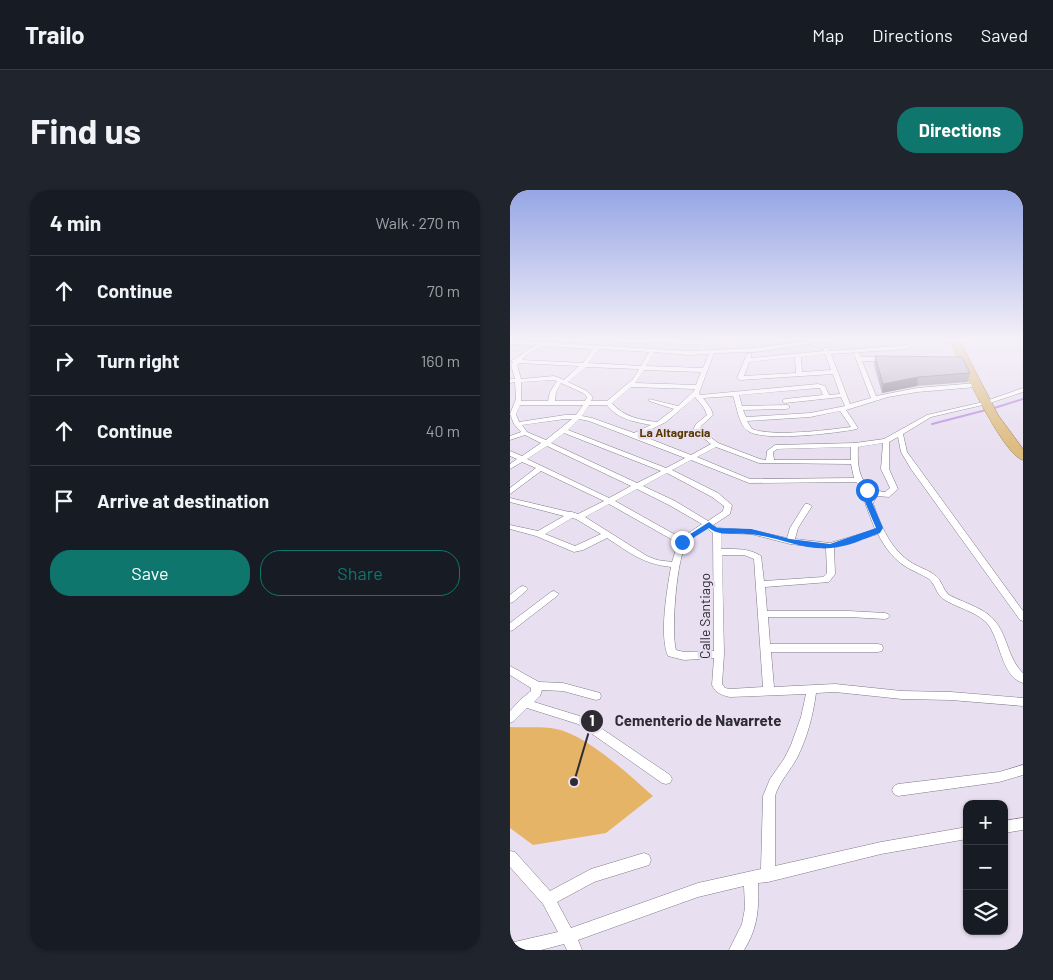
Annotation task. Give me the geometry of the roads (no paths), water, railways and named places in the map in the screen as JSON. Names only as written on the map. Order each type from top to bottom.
[{"type":"main road","points":[[971,375],[988,408],[1010,442],[1023,456]]},
{"type":"street","points":[[551,404],[554,392],[570,375]]},
{"type":"street","points":[[518,403],[609,404],[630,385],[637,375]]},
{"type":"street","points":[[636,435],[659,424],[697,392],[702,375]]},
{"type":"street","points":[[741,375],[740,378],[785,375]]},
{"type":"street","points":[[736,394],[743,419],[750,430],[757,434],[801,433],[855,428],[845,408],[843,394],[835,375]]},
{"type":"street","points":[[866,375],[874,399]]},
{"type":"street","points":[[510,467],[546,443],[563,430],[578,417],[588,403],[589,394],[551,378],[514,381],[518,403],[512,414],[517,424],[525,433],[546,443],[636,485],[712,527],[751,532],[790,542],[830,546],[877,532],[880,528]]},
{"type":"street","points":[[630,385],[736,394],[821,386],[826,396]]},
{"type":"street","points":[[743,419],[793,417],[845,408],[874,399],[916,390],[976,385]]},
{"type":"street","points":[[770,462],[770,451],[775,447],[855,445],[886,441],[929,416],[988,408],[1023,390]]},
{"type":"street","points":[[774,391],[783,395],[801,433]]},
{"type":"street","points":[[697,392],[710,413],[708,418],[698,425],[696,430],[716,444],[750,458],[770,462],[854,462]]},
{"type":"street","points":[[740,408],[786,404],[843,394]]},
{"type":"street","points":[[651,400],[678,408]]},
{"type":"street","points":[[609,404],[617,413],[647,423],[659,424]]},
{"type":"street","points":[[517,424],[554,418],[578,417],[636,435],[749,481],[858,480]]},
{"type":"street","points":[[563,430],[666,470],[725,502],[728,506],[727,512],[712,527],[682,542],[674,565],[669,649],[672,654],[684,656],[719,654]]},
{"type":"street","points":[[510,438],[525,433]]},
{"type":"street","points":[[900,433],[904,452],[915,469],[1023,618]]},
{"type":"street","points":[[855,445],[854,462],[858,480],[867,490],[886,494],[894,490],[885,469],[886,441]]},
{"type":"street","points":[[539,534],[610,501],[636,485],[716,444]]},
{"type":"street","points":[[511,454],[610,501],[682,542]]},
{"type":"street","points":[[510,492],[540,468]]},
{"type":"street","points":[[875,493],[869,502],[886,543],[906,564],[933,578],[943,596],[979,612],[991,622],[998,634],[1010,665],[1023,679]]},
{"type":"street","points":[[510,500],[576,516],[644,558],[656,563],[674,565]]},
{"type":"street","points":[[790,542],[794,528],[808,506]]},
{"type":"street","points":[[510,527],[539,534],[574,549],[606,535]]},
{"type":"street","name":"Calle Santiago","points":[[712,527],[718,552],[718,685],[722,691],[730,693],[844,688],[902,695],[950,696],[1023,702]]},
{"type":"street","points":[[761,584],[826,580],[831,574],[830,546]]},
{"type":"street","points":[[718,552],[743,552],[755,555],[760,562],[769,690]]},
{"type":"street","points":[[510,600],[523,589]]},
{"type":"street","points":[[510,628],[554,594]]},
{"type":"street","points":[[764,614],[885,616]]},
{"type":"street","points":[[766,648],[878,648]]},
{"type":"street","points":[[510,670],[537,686],[563,687],[596,696]]},
{"type":"street","points":[[510,718],[536,693],[537,686]]},
{"type":"street","points":[[768,875],[768,796],[772,784],[798,744],[809,711],[812,688]]},
{"type":"street","points":[[524,703],[582,721],[666,779]]},
{"type":"street","points":[[898,790],[999,777],[1023,770]]},
{"type":"street","points":[[1008,826],[1023,824]]},
{"type":"street","points":[[510,950],[569,936],[698,890],[881,848],[963,834]]},
{"type":"street","points":[[510,856],[515,868],[548,899],[575,950]]},
{"type":"street","points":[[548,899],[591,876],[644,860]]},
{"type":"street","points":[[736,950],[750,928],[752,910],[751,879]]},
{"type":"waterway","points":[[991,409],[1023,399]]},
{"type":"waterway","points":[[932,424],[986,410]]},
{"type":"place","name":"Cementerio de Navarrete","points":[[574,782]]},
{"type":"district","name":"La Altagracia","points":[[675,433]]}]
